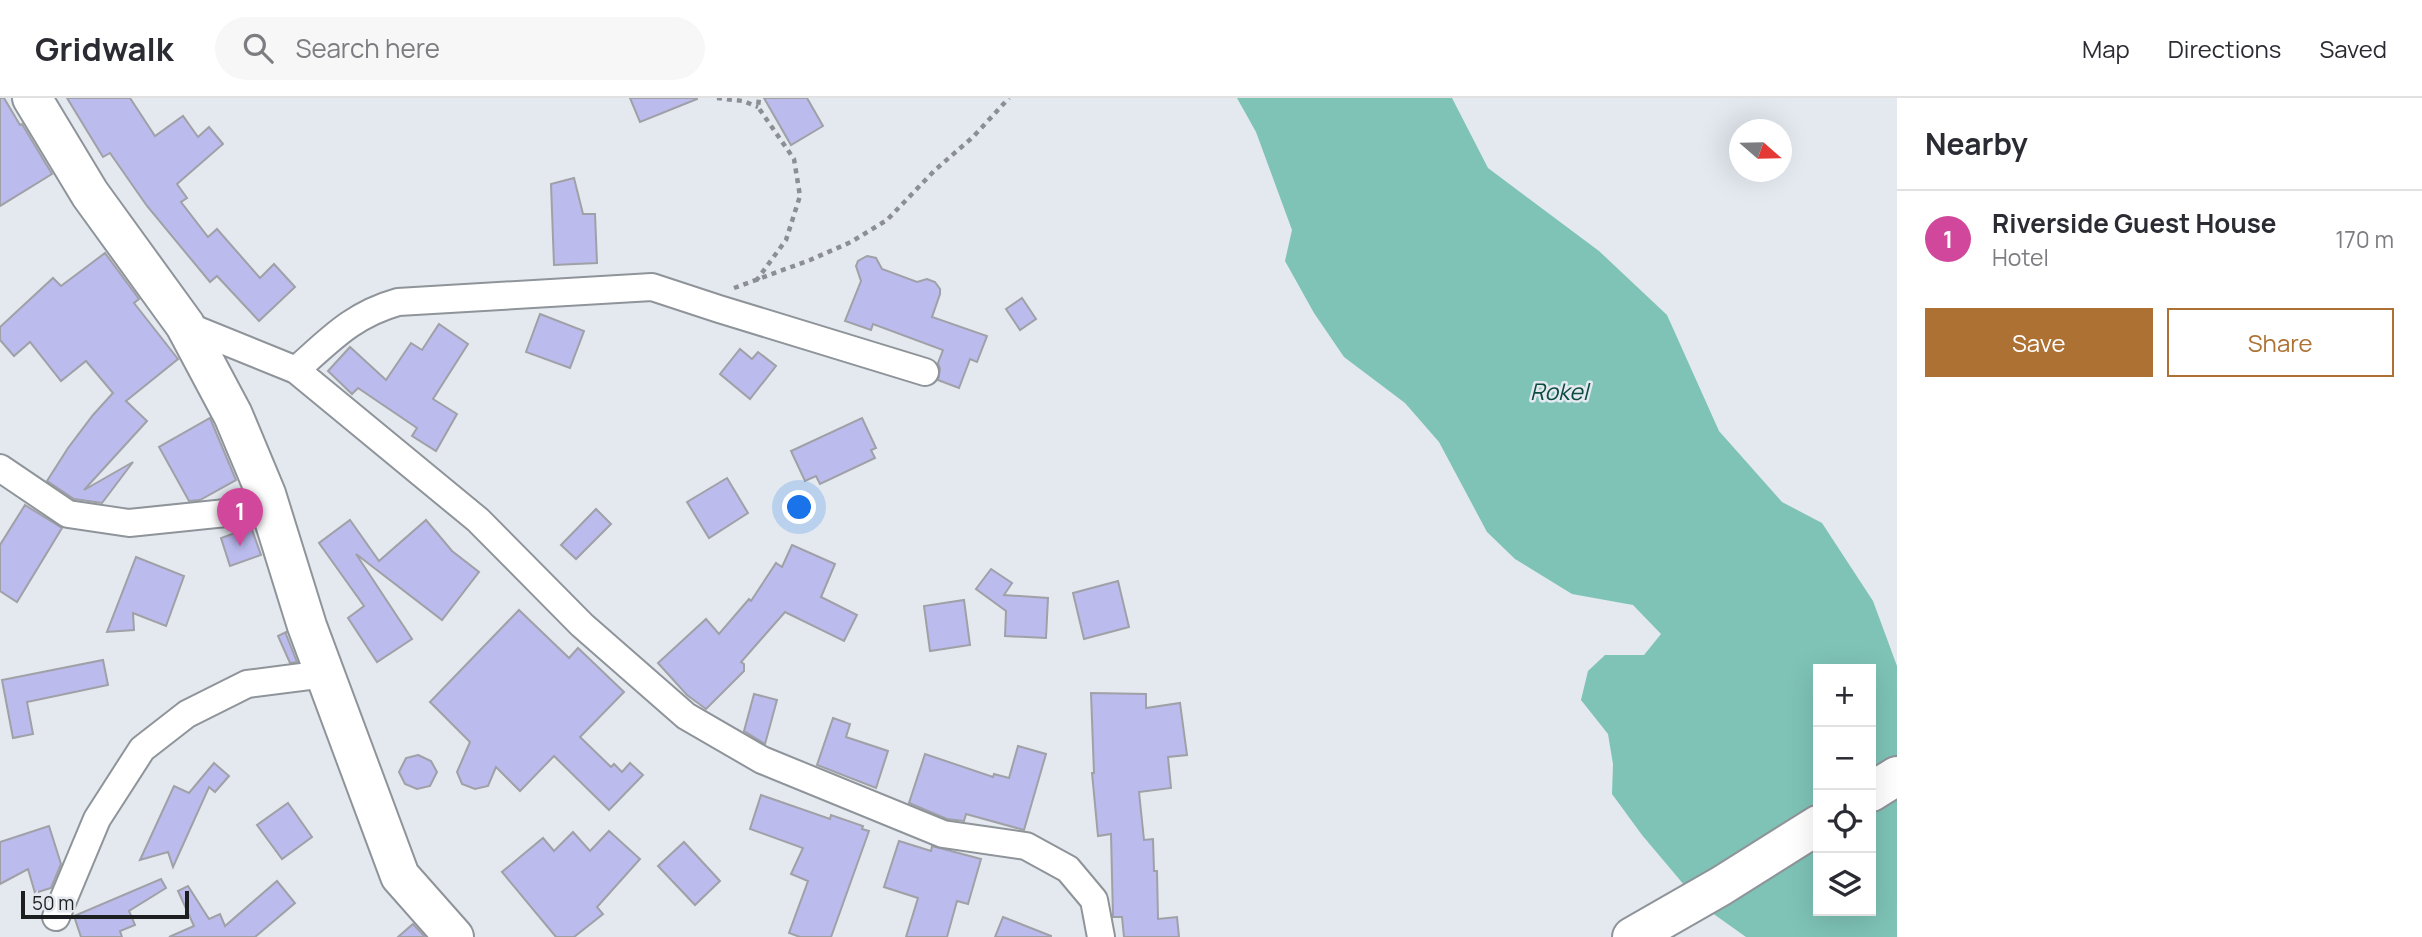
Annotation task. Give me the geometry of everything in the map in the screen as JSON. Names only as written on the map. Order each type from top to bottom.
[{"type":"street","points":[[32,98],[90,194],[185,325],[233,415],[266,494],[307,626],[400,876],[454,937]]},
{"type":"street","points":[[296,370],[356,319],[377,308],[398,303],[652,287],[716,293]]},
{"type":"street","points":[[652,287],[925,372]]},
{"type":"street","points":[[185,325],[296,370],[478,520],[582,625],[686,716],[762,760],[943,834],[1026,846],[1068,869],[1094,900],[1101,937]]},
{"type":"street","points":[[0,468],[68,514],[129,523],[226,513],[266,494]]},
{"type":"street","points":[[56,917],[97,819],[142,749],[187,714],[247,684],[325,674]]},
{"type":"street","points":[[1874,790],[1897,776]]},
{"type":"street","points":[[1632,937],[1721,886],[1813,828]]},
{"type":"path","points":[[717,98],[743,101],[758,107],[794,159],[800,196],[786,240],[755,281]]},
{"type":"path","points":[[758,107],[759,98]]},
{"type":"path","points":[[716,293],[755,281],[851,242],[887,220],[935,170],[973,137],[1009,98]]},
{"type":"water","name":"Rokel","points":[[1237,98],[1452,98],[1488,168],[1599,251],[1667,315],[1719,431],[1782,502],[1822,523],[1873,601],[1897,666],[1897,937],[1746,937],[1701,905],[1642,835],[1612,794],[1613,764],[1608,734],[1581,700],[1588,671],[1605,655],[1644,655],[1661,634],[1633,605],[1572,594],[1515,559],[1487,532],[1439,442],[1405,403],[1344,357],[1314,313],[1285,261],[1292,230],[1256,132]]},
{"type":"building","points":[[0,98],[4,98],[20,125],[22,124],[52,174],[0,206]]},
{"type":"building","points":[[67,98],[130,98],[155,136],[183,116],[198,137],[209,127],[223,144],[177,184],[187,198],[181,202],[208,237],[217,229],[260,278],[274,264],[295,287],[259,321],[217,276],[210,282],[147,206],[110,153],[103,157]]},
{"type":"building","points":[[630,98],[697,98],[697,99],[640,122]]},
{"type":"building","points":[[764,98],[807,98],[823,126],[791,145]]},
{"type":"building","points":[[574,178],[583,214],[595,214],[597,263],[554,265],[551,184]]},
{"type":"building","points":[[105,253],[139,299],[134,303],[178,359],[126,401],[147,421],[84,490],[133,462],[102,503],[74,499],[47,481],[68,448],[113,393],[86,361],[61,381],[30,342],[14,356],[0,340],[0,327],[53,278],[61,286]]},
{"type":"building","points":[[867,256],[876,258],[882,269],[917,282],[927,279],[935,282],[940,294],[932,317],[987,336],[977,362],[970,359],[959,388],[938,380],[938,363],[943,350],[873,324],[871,330],[845,321],[861,281],[856,266],[858,261]]},
{"type":"building","points":[[1022,298],[1036,319],[1020,330],[1006,309]]},
{"type":"building","points":[[540,314],[584,331],[570,368],[526,352]]},
{"type":"building","points":[[439,324],[468,344],[433,399],[457,414],[436,451],[412,436],[417,428],[358,388],[352,394],[328,371],[350,347],[386,380],[411,343],[422,350]]},
{"type":"building","points":[[740,349],[752,359],[758,352],[776,366],[750,399],[720,374]]},
{"type":"building","points":[[210,418],[236,480],[200,500],[189,501],[159,447]]},
{"type":"building","points":[[862,418],[876,448],[871,450],[875,458],[820,484],[816,476],[805,481],[791,451]]},
{"type":"building","points":[[727,478],[748,513],[709,538],[687,502]]},
{"type":"building","points":[[25,505],[62,528],[17,602],[0,591],[0,545]]},
{"type":"building","points":[[596,509],[611,524],[576,559],[561,545]]},
{"type":"building","points":[[350,520],[379,561],[426,520],[452,551],[479,572],[442,620],[356,554],[412,639],[377,662],[348,618],[364,606],[319,543]]},
{"type":"building","points":[[251,527],[261,555],[230,566],[221,538]]},
{"type":"building","points":[[792,545],[835,564],[821,597],[857,615],[844,641],[785,612],[741,662],[744,664],[744,671],[706,709],[687,695],[658,663],[706,619],[719,634],[749,599],[751,601],[776,563],[782,567]]},
{"type":"building","points":[[136,557],[184,576],[166,626],[133,613],[134,630],[107,632]]},
{"type":"building","points":[[991,569],[1012,583],[1004,595],[1048,598],[1046,638],[1005,636],[1006,611],[976,589]]},
{"type":"building","points":[[1118,581],[1129,627],[1084,639],[1073,593]]},
{"type":"building","points":[[964,600],[970,645],[930,651],[924,606]]},
{"type":"building","points":[[519,610],[569,658],[578,648],[624,692],[580,737],[611,767],[614,764],[622,772],[630,763],[643,775],[609,810],[554,756],[520,791],[496,767],[488,786],[475,789],[462,784],[457,772],[470,742],[430,702]]},
{"type":"building","points":[[286,632],[297,662],[290,663],[278,636]]},
{"type":"building","points":[[103,660],[108,685],[27,702],[33,734],[13,738],[2,680]]},
{"type":"building","points":[[1091,693],[1146,694],[1146,708],[1180,703],[1187,755],[1168,757],[1171,788],[1139,792],[1144,840],[1153,839],[1158,919],[1177,917],[1179,937],[1124,937],[1122,917],[1113,917],[1111,834],[1098,836],[1092,773]]},
{"type":"building","points":[[754,694],[777,700],[765,744],[744,731]]},
{"type":"building","points":[[833,718],[850,724],[846,737],[888,751],[876,788],[817,765]]},
{"type":"building","points":[[1018,746],[1046,754],[1024,830],[966,814],[964,821],[947,819],[909,803],[925,754],[993,777],[994,774],[1009,778]]},
{"type":"building","points":[[418,755],[431,761],[437,772],[430,786],[417,789],[405,784],[399,772],[406,758]]},
{"type":"building","points":[[214,763],[229,776],[215,792],[209,787],[173,867],[168,852],[140,860],[174,786],[189,793]]},
{"type":"building","points":[[761,795],[830,819],[831,815],[863,826],[862,829],[869,831],[831,937],[800,937],[789,933],[808,881],[791,874],[803,848],[750,829]]},
{"type":"building","points":[[288,803],[312,837],[282,859],[257,825]]},
{"type":"building","points":[[49,826],[61,864],[51,888],[35,893],[28,869],[0,884],[0,842]]},
{"type":"building","points":[[609,831],[640,859],[597,907],[603,914],[574,937],[556,937],[502,872],[543,838],[554,851],[573,832],[590,851]]},
{"type":"building","points":[[899,841],[931,851],[932,846],[981,859],[968,904],[957,901],[947,937],[906,937],[918,898],[884,887]]},
{"type":"building","points":[[684,842],[720,881],[695,905],[658,866]]},
{"type":"building","points":[[161,879],[166,888],[129,911],[135,925],[120,931],[122,937],[81,937],[74,916]]},
{"type":"building","points":[[277,881],[295,903],[255,937],[169,937],[194,926],[178,891],[188,886],[209,919],[220,914],[225,926]]},
{"type":"building","points":[[1003,917],[1051,936],[1051,937],[995,937]]},
{"type":"building","points":[[413,924],[425,937],[398,937]]},
{"type":"place","name":"Riverside Guest House","points":[[240,546]]}]
